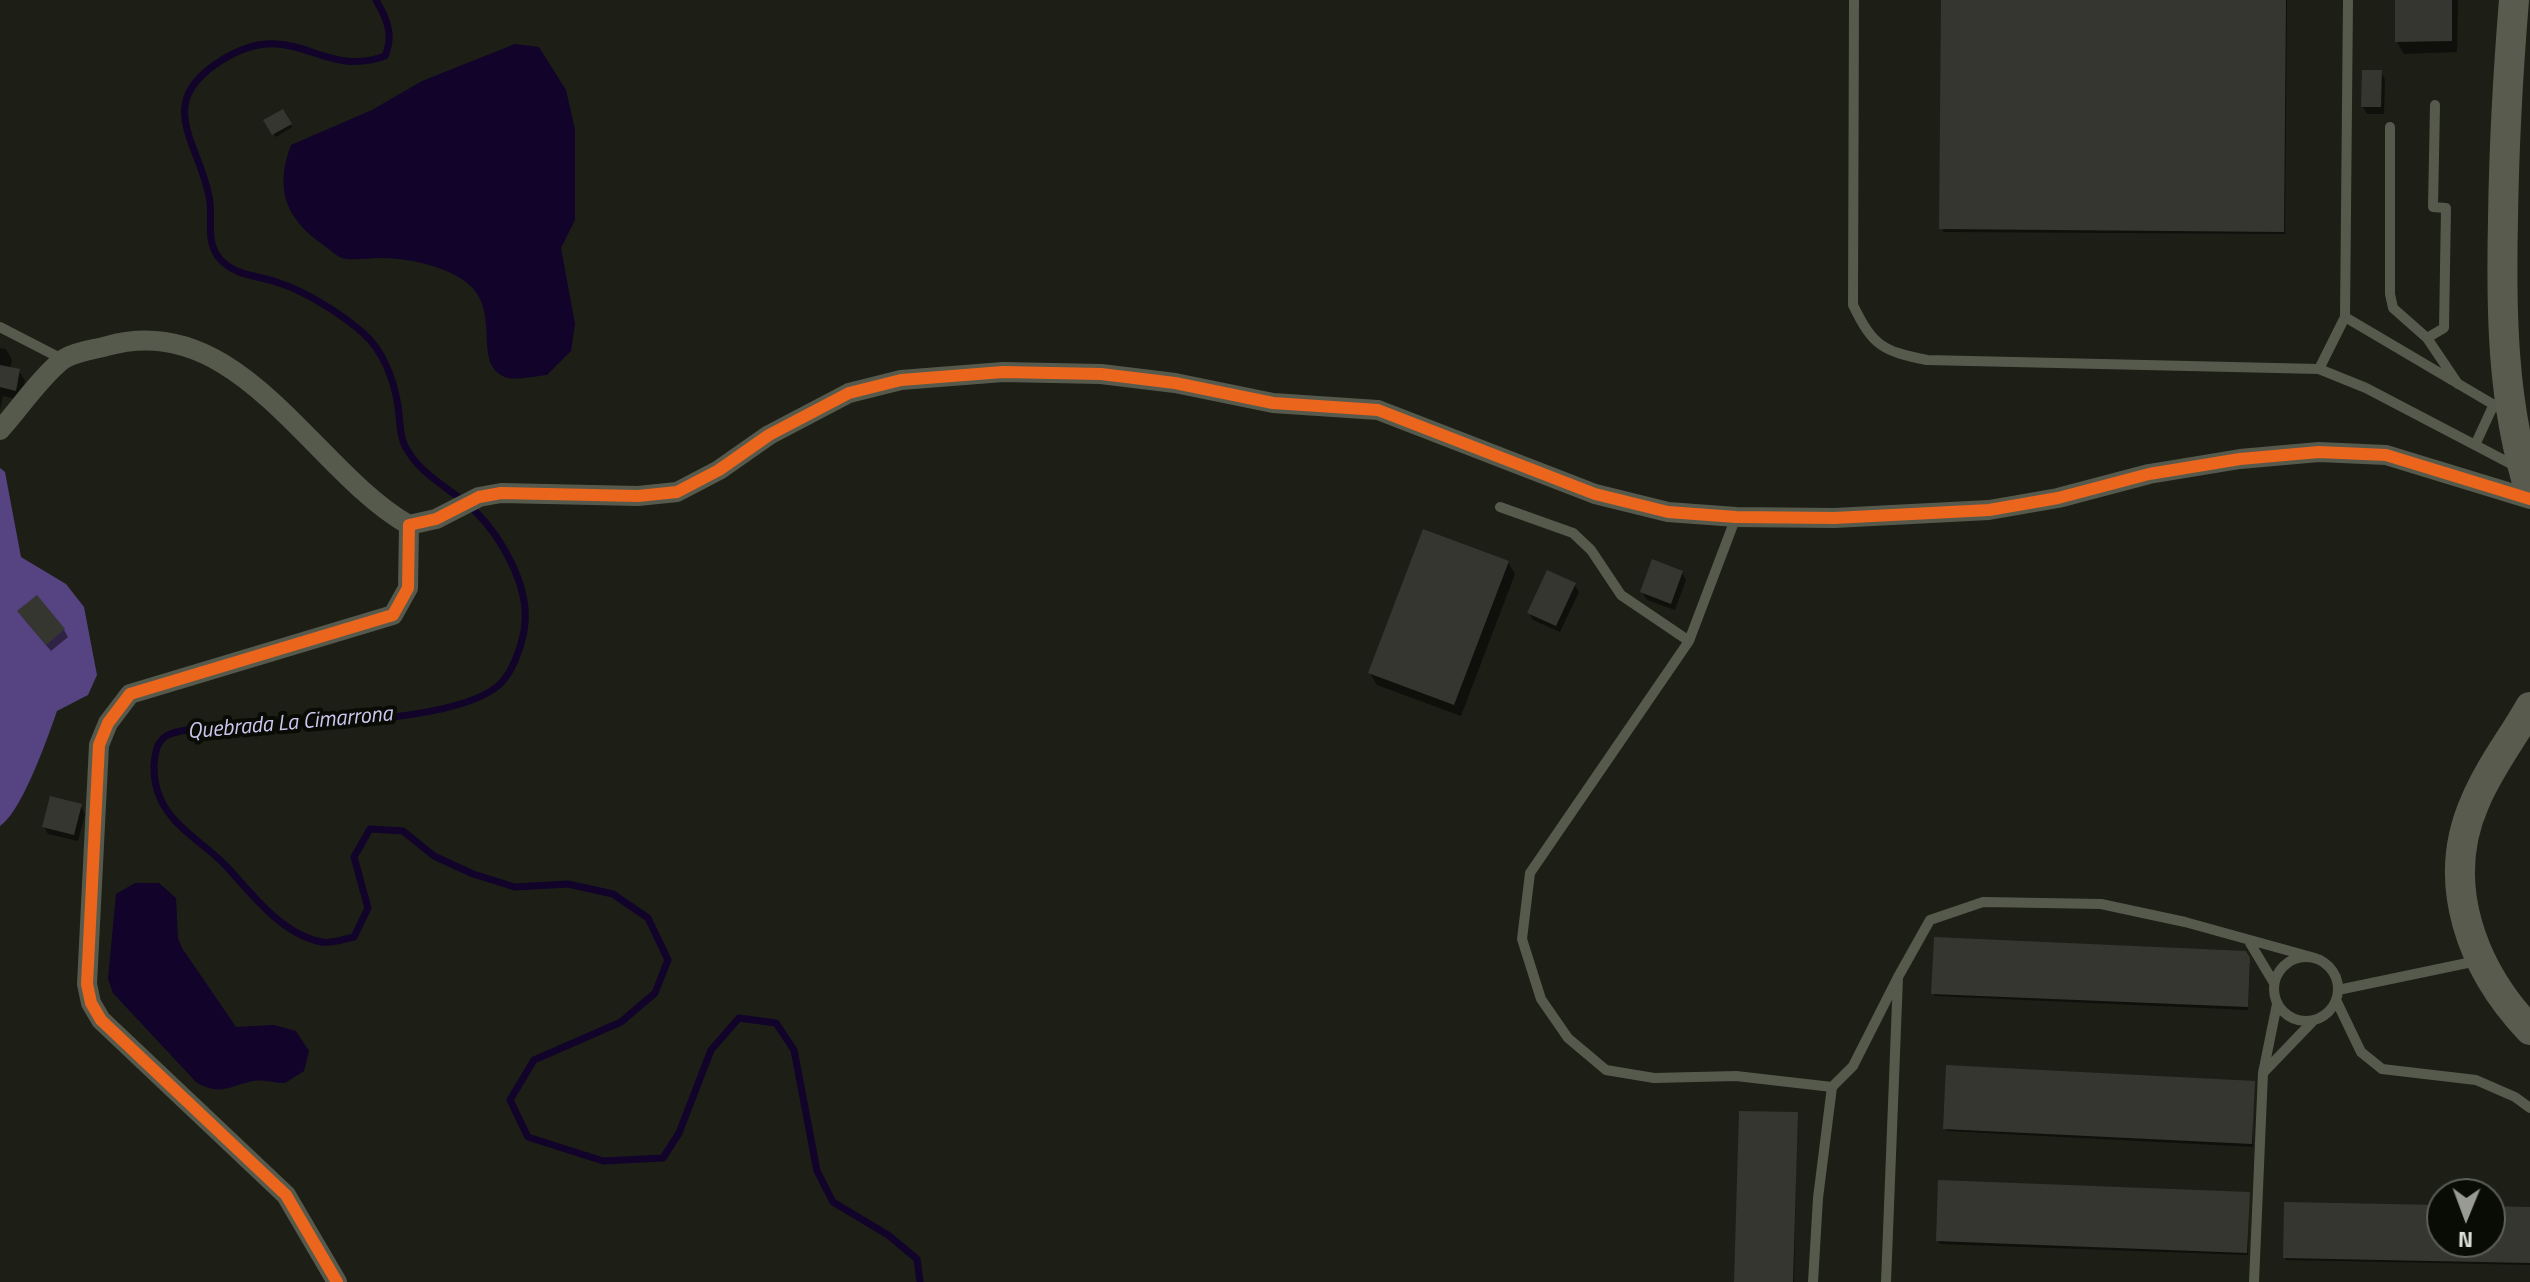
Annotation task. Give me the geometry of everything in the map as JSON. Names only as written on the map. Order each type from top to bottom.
[{"type":"main road","points":[[2514,0],[2506,94],[2502,410],[2528,487]]},
{"type":"main road","points":[[2530,707],[2475,802],[2465,831],[2458,875],[2465,916],[2479,960],[2505,1004],[2530,1030]]},
{"type":"street","points":[[0,430],[63,359],[133,341],[180,344],[198,349],[242,378],[292,419],[387,512],[409,525],[436,519],[479,497],[522,492],[638,496],[677,492],[719,470],[769,435],[849,393],[901,380],[1017,372],[1139,378],[1273,403],[1378,410],[1404,418],[1490,457],[1595,494],[1668,512],[1736,517],[1879,516],[1989,510],[2058,498],[2149,474],[2240,459],[2333,452],[2386,455],[2528,487]]},
{"type":"street","points":[[337,1282],[286,1195],[101,1020],[91,1003],[87,984],[99,745],[108,723],[130,694],[393,615],[408,588],[409,525]]},
{"type":"lane","points":[[1854,0],[1853,305],[1869,338],[1892,353],[1927,360],[2319,369],[2366,388],[2476,443],[2528,487]]},
{"type":"lane","points":[[2319,369],[2345,317],[2348,0]]},
{"type":"lane","points":[[2427,338],[2444,328],[2446,208],[2433,207],[2435,105]]},
{"type":"lane","points":[[2390,127],[2390,294],[2393,308],[2427,338],[2458,384]]},
{"type":"lane","points":[[2345,317],[2502,410],[2476,443]]},
{"type":"lane","points":[[0,327],[63,359]]},
{"type":"lane","points":[[1500,507],[1573,533],[1591,550],[1621,595],[1689,641]]},
{"type":"lane","points":[[1736,517],[1689,641],[1530,873],[1522,939],[1541,999],[1568,1038],[1606,1070],[1654,1078],[1736,1076],[1832,1087]]},
{"type":"lane","points":[[1813,1282],[1818,1198],[1832,1087],[1853,1066],[1930,920],[1983,902],[2101,904],[2185,922],[2250,943],[2315,958],[2332,970],[2337,995],[2361,1052],[2382,1069],[2476,1080],[2515,1097],[2530,1108]]},
{"type":"lane","points":[[2250,943],[2274,983],[2277,1004],[2263,1073],[2254,1282]]},
{"type":"lane","points":[[2274,983],[2284,964],[2294,959],[2315,958]]},
{"type":"lane","points":[[2337,995],[2479,960]]},
{"type":"lane","points":[[1886,1282],[1898,977]]},
{"type":"lane","points":[[2263,1073],[2314,1020],[2331,1009],[2337,995]]},
{"type":"lane","points":[[2277,1004],[2293,1019],[2314,1020]]},
{"type":"shaded area","points":[[515,44],[539,47],[566,90],[575,129],[575,220],[561,248],[575,324],[571,351],[547,375],[515,379],[495,370],[487,348],[483,307],[466,282],[447,271],[413,261],[337,256],[309,234],[291,212],[286,200],[284,174],[291,145],[372,110],[422,81]]},
{"type":"shaded area","points":[[0,468],[5,472],[21,557],[66,584],[84,607],[97,675],[88,695],[57,711],[25,790],[17,806],[0,826]]},
{"type":"shaded area","points":[[135,883],[159,883],[176,898],[178,938],[182,948],[236,1027],[274,1025],[296,1031],[309,1051],[304,1071],[285,1083],[256,1081],[211,1089],[196,1082],[113,993],[108,979],[116,894]]},
{"type":"building","points":[[1941,0],[2286,0],[2284,232],[1939,229]]},
{"type":"building","points":[[2395,0],[2452,0],[2452,41],[2395,42]]},
{"type":"building","points":[[2362,70],[2382,70],[2381,107],[2361,107]]},
{"type":"building","points":[[283,109],[292,124],[272,135],[263,120]]},
{"type":"building","points":[[0,365],[20,369],[16,391],[0,387]]},
{"type":"building","points":[[1423,529],[1509,561],[1454,705],[1368,673]]},
{"type":"building","points":[[1652,559],[1683,571],[1671,604],[1640,592]]},
{"type":"building","points":[[1547,570],[1576,583],[1556,626],[1527,613]]},
{"type":"building","points":[[37,595],[65,629],[46,645],[17,611]]},
{"type":"building","points":[[50,796],[82,804],[74,835],[42,827]]},
{"type":"building","points":[[1934,937],[2246,951],[2250,958],[2248,1007],[1931,994]]},
{"type":"building","points":[[1946,1065],[2255,1081],[2252,1144],[1943,1129]]},
{"type":"building","points":[[1739,1111],[1798,1112],[1793,1282],[1734,1282]]},
{"type":"building","points":[[1938,1180],[2250,1192],[2247,1253],[1936,1241]]},
{"type":"building","points":[[2284,1202],[2426,1205],[2426,1258],[2506,1258],[2506,1206],[2530,1207],[2530,1263],[2283,1258]]},
{"type":"waterway","name":"Quebrada La Cimarrona","points":[[376,0],[388,27],[389,41],[385,56],[362,61],[342,60],[288,45],[269,44],[247,48],[222,60],[201,76],[190,91],[185,106],[186,122],[209,196],[212,244],[226,265],[312,298],[355,326],[370,340],[382,357],[394,386],[402,437],[412,457],[428,474],[476,512],[504,548],[518,578],[525,608],[520,645],[511,670],[502,682],[482,696],[453,706],[378,719],[212,727],[166,736],[158,745],[154,765],[161,800],[179,825],[227,867],[269,912],[294,931],[322,942],[354,937],[368,908],[354,857],[370,829],[403,831],[434,856],[473,874],[515,887],[568,884],[613,894],[648,918],[668,960],[655,993],[621,1022],[534,1060],[510,1100],[528,1137],[603,1161],[663,1158],[679,1133],[711,1050],[739,1018],[776,1023],[794,1050],[817,1171],[833,1202],[888,1235],[917,1259],[920,1282]]},
{"type":"cycle path","points":[[337,1282],[286,1195],[101,1020],[91,1003],[87,984],[99,745],[108,723],[130,694],[393,615],[408,588],[409,525],[436,519],[479,497],[501,493],[638,496],[677,492],[719,470],[769,435],[849,393],[901,380],[1003,372],[1101,374],[1175,383],[1273,403],[1378,410],[1595,494],[1668,512],[1736,517],[1834,518],[1989,510],[2058,498],[2149,474],[2240,459],[2319,452],[2386,455],[2530,499]]}]
